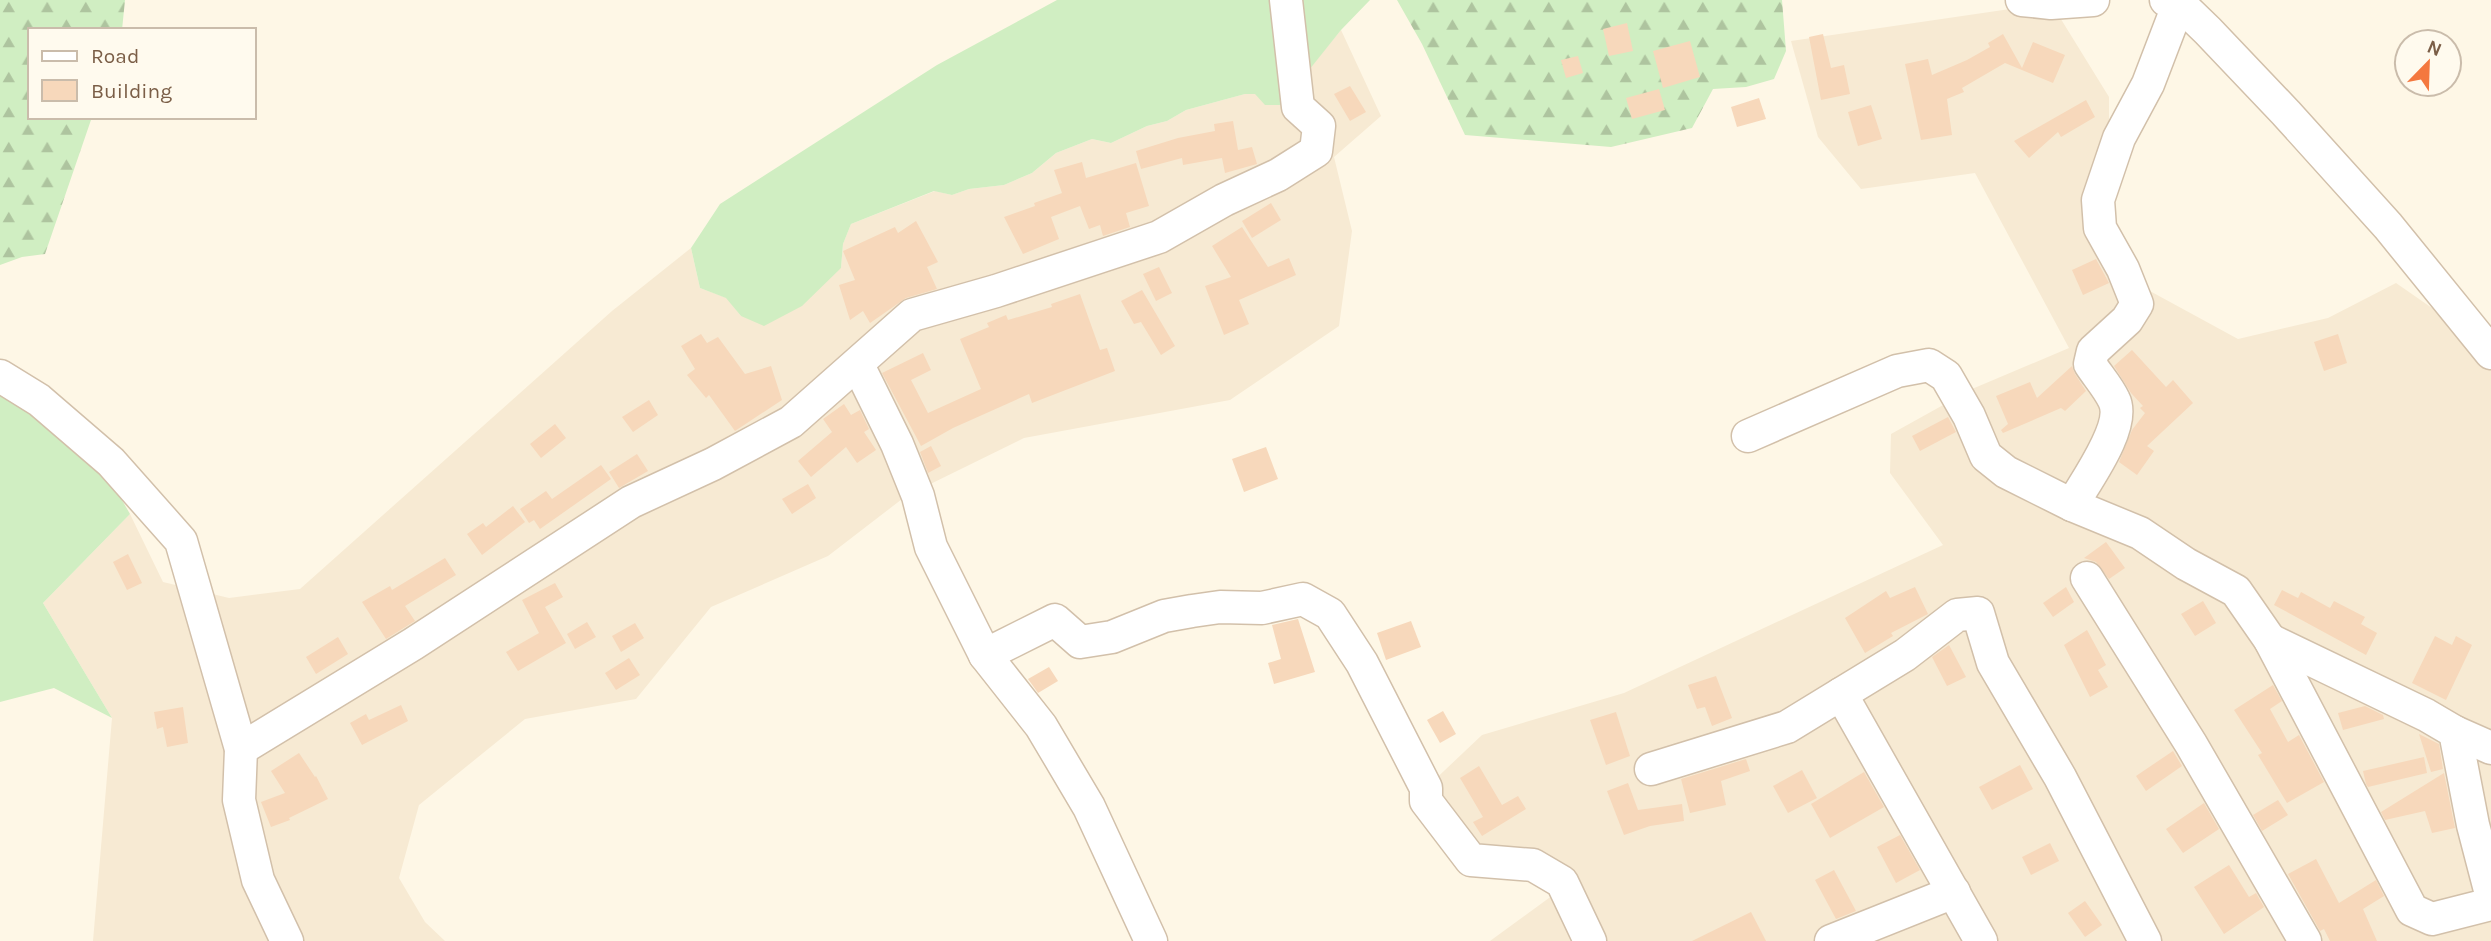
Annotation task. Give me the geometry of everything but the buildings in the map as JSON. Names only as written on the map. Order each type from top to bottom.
[{"type":"street","points":[[241,748],[413,644],[631,502],[713,464],[791,422],[912,315],[996,291],[1159,237],[1278,175],[1316,151],[1319,126],[1298,107],[1286,0]]},
{"type":"street","points":[[2022,0],[2051,3],[2093,0]]},
{"type":"street","points":[[2072,505],[2104,452],[2117,418],[2116,402],[2090,364],[2093,351],[2127,320],[2137,304],[2123,269],[2099,228],[2098,200],[2119,138],[2148,84],[2172,2],[2277,104],[2388,226],[2491,354]]},
{"type":"street","points":[[858,365],[897,444],[918,496],[930,547],[985,655],[1041,726],[1089,807],[1151,941]]},
{"type":"street","points":[[1748,436],[1897,371],[1928,365],[1946,376],[1969,416],[1986,456],[2006,472],[2072,505],[2140,533],[2186,564],[2236,591],[2270,640],[2412,910],[2432,919],[2491,904]]},
{"type":"street","points":[[0,376],[39,400],[111,462],[181,541],[241,748],[239,800],[258,880],[287,941]]},
{"type":"street","points":[[2087,578],[2191,744],[2305,941]]},
{"type":"street","points":[[985,655],[1055,620],[1080,642],[1112,637],[1164,616],[1182,612],[1220,607],[1262,608],[1303,599],[1330,614],[1362,663],[1426,788],[1426,801],[1471,860],[1533,865],[1562,882],[1590,941]]},
{"type":"street","points":[[1651,769],[1787,727],[1905,655],[1957,615],[1978,613],[1993,663],[2060,777],[2145,941]]},
{"type":"street","points":[[2270,640],[2491,748]]},
{"type":"street","points":[[1841,694],[1981,941]]},
{"type":"street","points":[[2455,732],[2473,825],[2491,894]]},
{"type":"street","points":[[1831,941],[1954,892]]},
{"type":"shaded area","points":[[2051,3],[2109,97],[2109,206],[2137,284],[2238,339],[2328,318],[2396,283],[2491,349],[2491,941],[1490,941],[1564,887],[1483,855],[1426,788],[1482,735],[1624,693],[1943,545],[1890,473],[1891,434],[1972,389],[2069,348],[1975,173],[1861,189],[1818,137],[1791,41]]},
{"type":"shaded area","points":[[1341,30],[1381,116],[1334,157],[1352,231],[1339,326],[1230,400],[1024,438],[906,496],[828,556],[711,607],[636,699],[525,719],[419,805],[399,878],[425,922],[445,941],[93,941],[112,718],[43,603],[130,514],[163,582],[229,598],[300,589],[612,311],[691,248],[700,288],[727,298],[741,316],[841,268],[843,244],[851,224],[935,191],[952,195],[969,189],[1004,185],[1032,173],[1056,153],[1092,139],[1111,143],[1147,126],[1167,121],[1186,110],[1245,94],[1293,88]]},
{"type":"green space","points":[[0,0],[125,0],[122,28],[28,28],[28,119],[91,119],[45,254],[22,257],[0,265]]},
{"type":"green space","points":[[1057,0],[1370,0],[1341,30],[1281,105],[1265,105],[1255,94],[1245,94],[1186,110],[1167,121],[1147,126],[1111,143],[1092,139],[1056,153],[1032,173],[1004,185],[969,189],[952,195],[934,191],[851,224],[843,244],[841,268],[802,306],[764,326],[741,316],[726,298],[700,288],[691,248],[720,204],[937,65]]},
{"type":"green space","points":[[1397,0],[1782,0],[1786,51],[1774,79],[1746,87],[1713,89],[1692,128],[1611,147],[1465,135],[1422,44]]},
{"type":"green space","points":[[0,386],[112,483],[130,514],[43,603],[112,718],[54,688],[0,702]]}]
